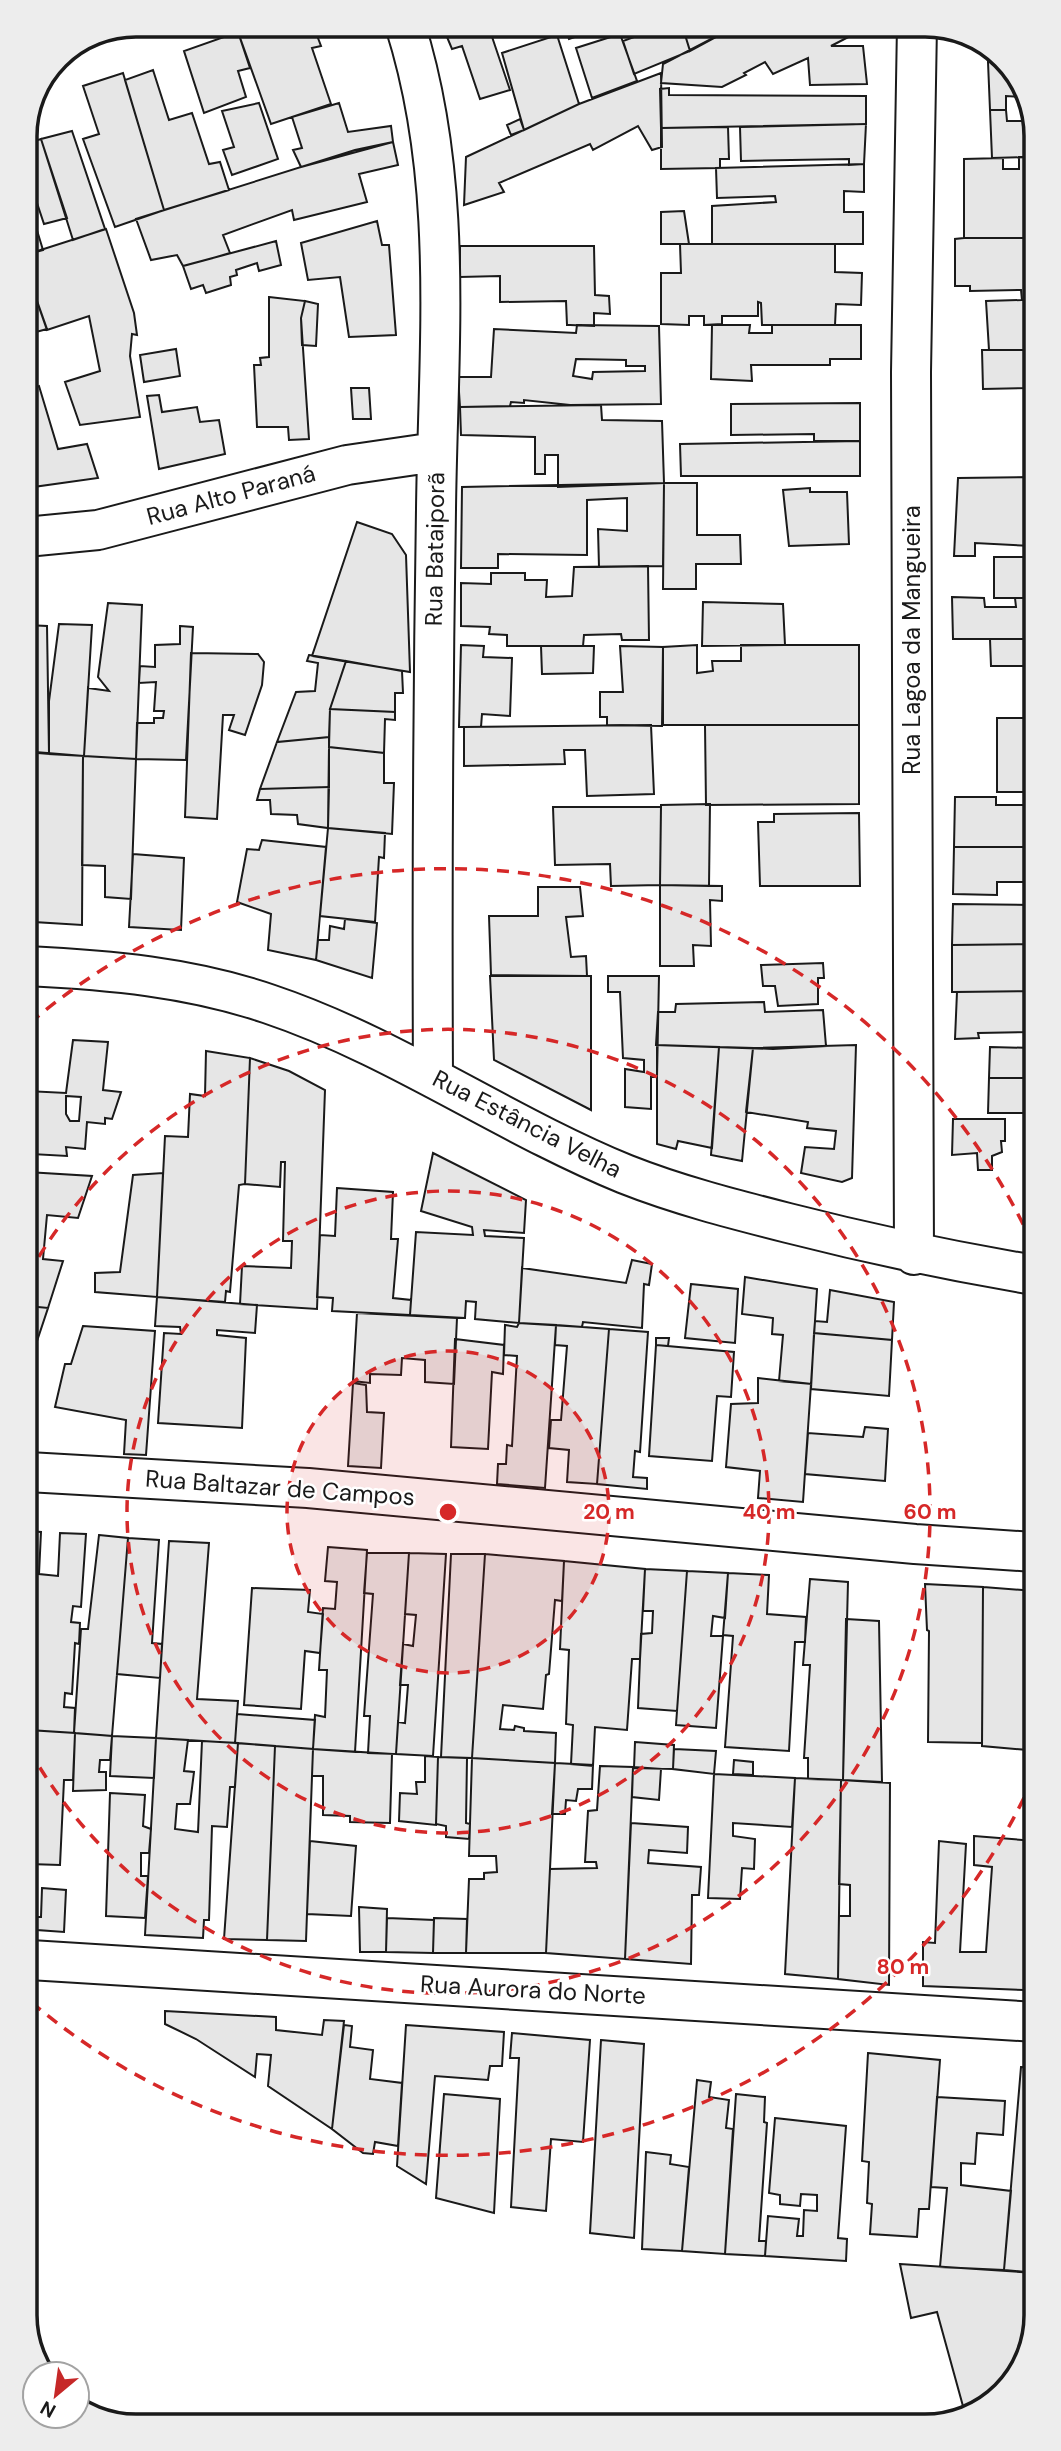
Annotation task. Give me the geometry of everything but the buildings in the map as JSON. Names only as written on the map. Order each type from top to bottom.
[{"type":"street","name":"Rua Bataiporã","points":[[408,37],[430,119],[443,289],[436,452],[432,765],[433,1077]]},
{"type":"street","name":"Rua Lagoa da Mangueira","points":[[914,1255],[911,372],[917,37]]},
{"type":"street","name":"Rua Alto Paraná","points":[[37,536],[98,530],[346,465],[436,452]]},
{"type":"street","name":"Rua Estância Velha","points":[[37,967],[121,971],[190,983],[268,1003],[337,1031],[635,1177],[694,1199],[914,1255],[1024,1273]]},
{"type":"street","name":"Rua Baltazar de Campos","points":[[37,1473],[321,1490],[915,1544],[1024,1551]]},
{"type":"street","name":"Rua Aurora do Norte","points":[[37,1960],[1024,2020]]}]
